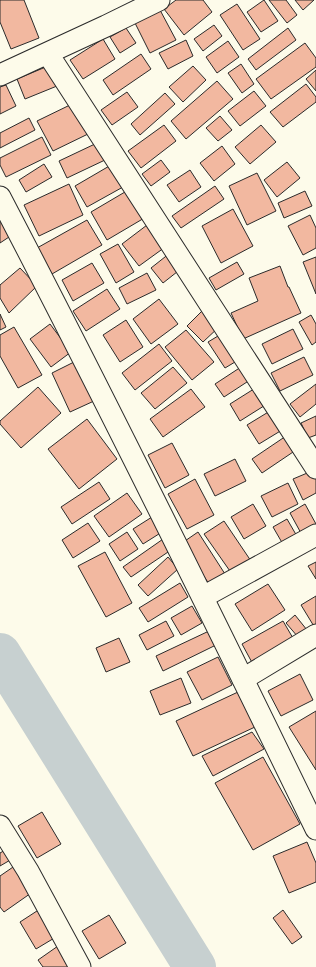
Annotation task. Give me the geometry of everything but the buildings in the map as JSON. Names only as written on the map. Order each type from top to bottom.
[{"type":"street","points":[[0,75],[48,54],[159,0]]},
{"type":"street","points":[[48,54],[316,468]]},
{"type":"street","points":[[0,197],[80,351],[203,597],[316,830]]},
{"type":"street","points":[[203,597],[316,535]]},
{"type":"street","points":[[243,679],[316,635]]},
{"type":"street","points":[[0,826],[28,871],[80,967]]},
{"type":"waterway","points":[[0,654],[195,967]]}]
